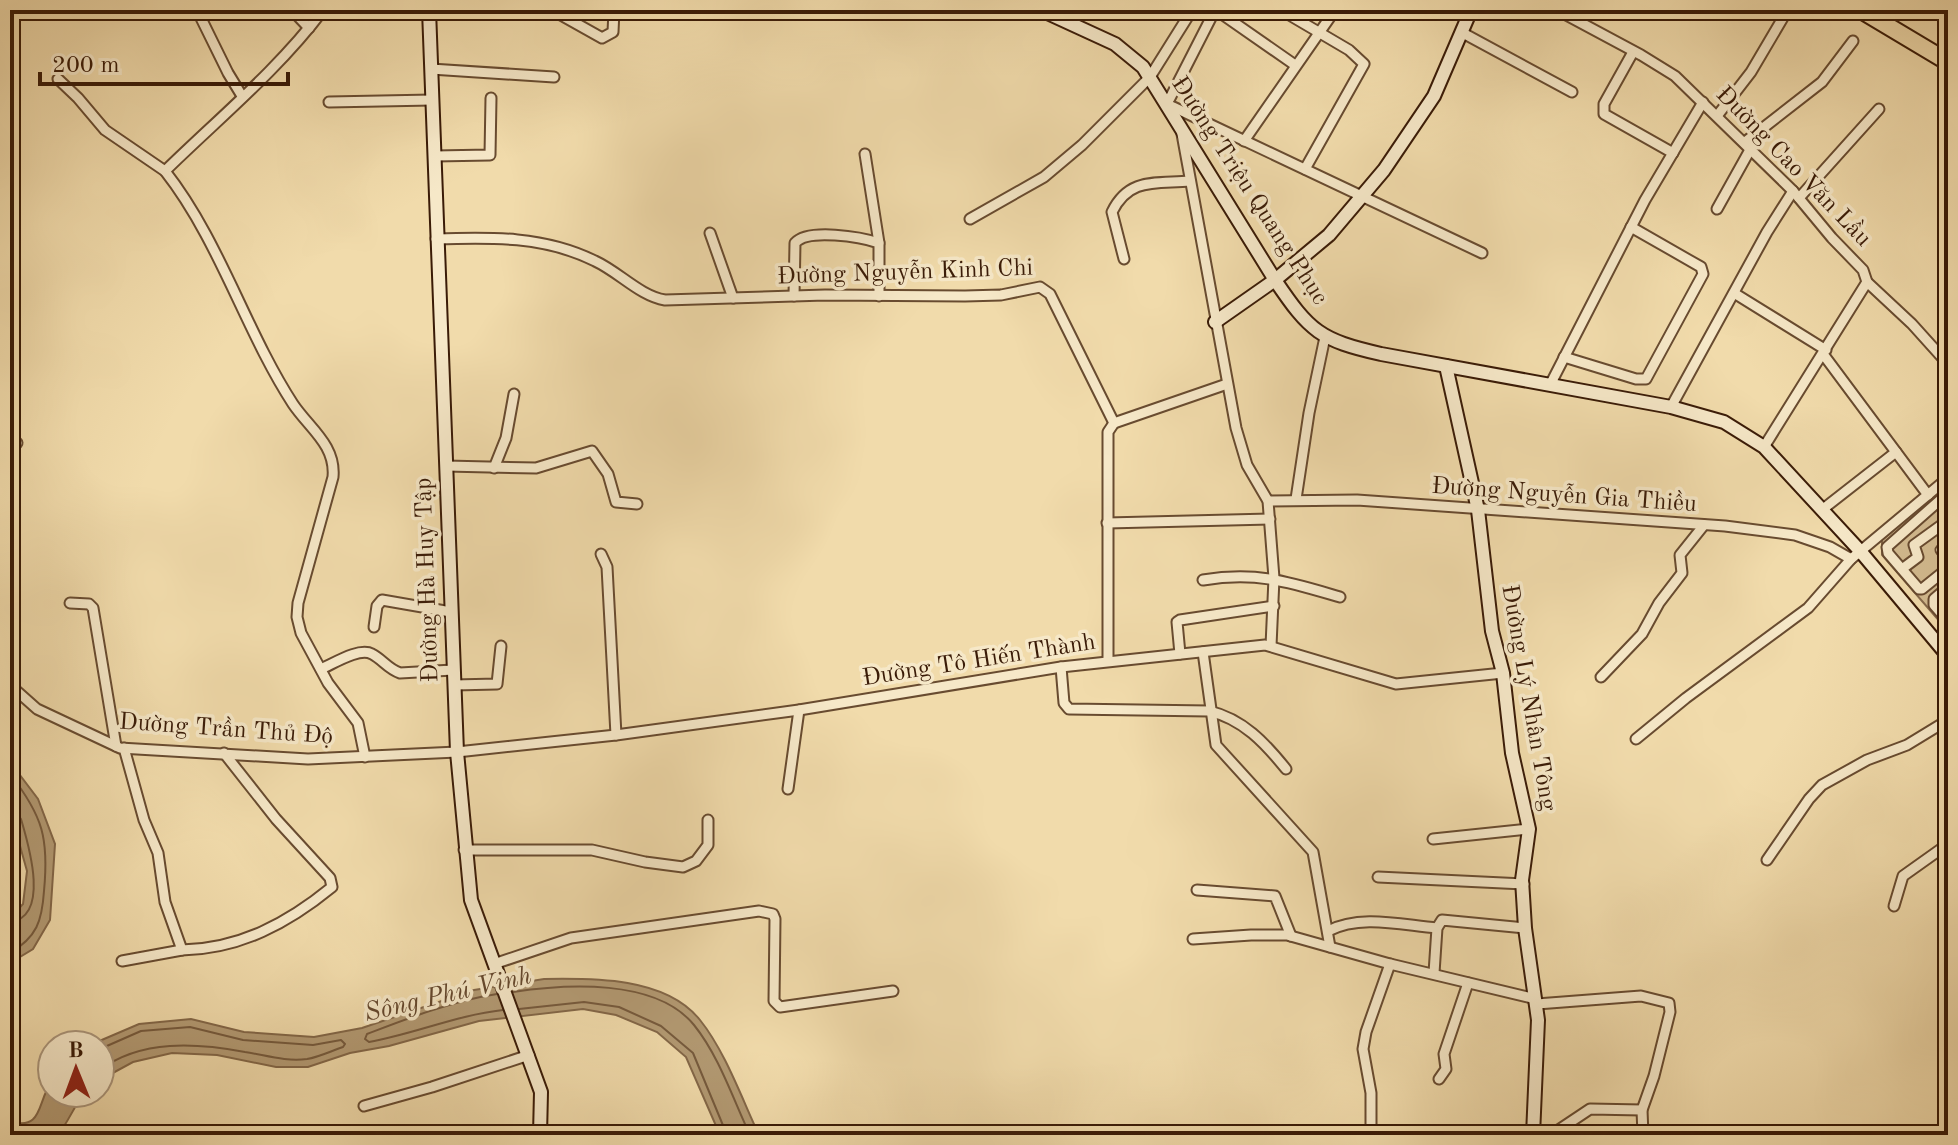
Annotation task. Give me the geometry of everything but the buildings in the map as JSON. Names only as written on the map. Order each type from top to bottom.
[{"type":"highway","points":[[1861,10],[1948,62]]},
{"type":"street","points":[[197,10],[242,96]]},
{"type":"street","points":[[292,10],[309,28]]},
{"type":"street","points":[[165,171],[309,28],[323,10]]},
{"type":"street","name":"Đường Hà Huy Tập","points":[[429,10],[453,670],[464,850],[471,900],[541,1092],[540,1135]]},
{"type":"street","points":[[542,10],[561,15],[602,38],[613,32],[614,10]]},
{"type":"street","name":"Đường Triệu Quang Phục","points":[[1041,10],[1061,14],[1115,44],[1150,77],[1275,280],[1295,310],[1315,330],[1339,345],[1671,407],[1724,422],[1764,447],[1823,509],[1856,556],[1948,656]]},
{"type":"street","points":[[970,219],[1056,168],[1150,77],[1192,10]]},
{"type":"street","points":[[1295,65],[1215,10],[1167,104],[1482,253]]},
{"type":"street","points":[[1281,10],[1349,50],[1364,64],[1305,169]]},
{"type":"street","points":[[1244,141],[1335,10]]},
{"type":"street","points":[[1215,322],[1275,280],[1329,235],[1363,196],[1434,96],[1471,10]]},
{"type":"street","name":"Đường Cao Văn Lầu","points":[[1557,10],[1675,76],[1796,194],[1863,270],[1867,282],[1764,447]]},
{"type":"street","points":[[1717,116],[1744,83],[1784,16]]},
{"type":"street","points":[[1461,32],[1572,92]]},
{"type":"street","points":[[1717,209],[1748,145],[1822,82],[1853,41]]},
{"type":"street","points":[[1633,52],[1604,104],[1604,114],[1673,153]]},
{"type":"street","points":[[431,69],[554,77]]},
{"type":"street","points":[[58,79],[105,130],[165,171],[199,221],[293,403],[333,456],[333,477],[298,603],[297,617],[301,633],[321,669],[358,723],[365,757]]},
{"type":"street","points":[[435,156],[490,155],[491,98]]},
{"type":"street","points":[[329,102],[432,100]]},
{"type":"street","points":[[1550,385],[1631,227],[1703,102]]},
{"type":"street","points":[[1671,407],[1767,232],[1796,194],[1879,109]]},
{"type":"street","points":[[1181,127],[1236,428],[1247,465],[1268,501],[1274,578],[1271,646]]},
{"type":"street","points":[[865,154],[879,243],[879,296]]},
{"type":"street","points":[[1124,259],[1112,212],[1124,192],[1142,185],[1190,181]]},
{"type":"street","points":[[1564,357],[1636,379],[1646,379],[1703,274],[1701,267],[1631,227]]},
{"type":"street","points":[[710,233],[733,298]]},
{"type":"street","points":[[794,296],[794,247],[801,237],[834,236],[879,243]]},
{"type":"street","name":"Đường Nguyễn Kinh Chi","points":[[436,239],[498,237],[553,245],[605,266],[651,297],[665,300],[1001,295],[1040,287],[1046,289],[1114,423]]},
{"type":"street","points":[[1867,282],[1912,324],[1948,364]]},
{"type":"street","points":[[1734,293],[1825,352],[1928,495]]},
{"type":"street","points":[[1296,499],[1325,337]]},
{"type":"street","name":"Đường Lý Nhân Tông","points":[[1446,366],[1478,510],[1492,631],[1503,673],[1512,753],[1529,829],[1522,880],[1525,928],[1536,1001],[1537,1073],[1533,1135]]},
{"type":"street","points":[[1108,661],[1108,432],[1114,423],[1227,384]]},
{"type":"street","points":[[494,468],[506,438],[514,394]]},
{"type":"street","points":[[446,466],[543,467],[592,451],[608,474],[616,502],[637,504]]},
{"type":"street","points":[[1823,509],[1896,452]]},
{"type":"street","points":[[1636,739],[1808,608],[1856,556],[1948,478]]},
{"type":"street","points":[[1948,493],[1887,547],[1888,553],[1919,589],[1948,568]]},
{"type":"street","name":"Đường Nguyễn Gia Thiều","points":[[1268,501],[1357,500],[1704,525],[1795,535],[1856,556]]},
{"type":"street","points":[[1107,523],[1270,519]]},
{"type":"street","points":[[1902,569],[1918,557],[1914,545],[1943,524],[1948,526]]},
{"type":"street","points":[[1601,677],[1645,631],[1659,603],[1682,573],[1680,555],[1704,525]]},
{"type":"street","points":[[1948,543],[1941,550],[1948,558]]},
{"type":"street","points":[[601,554],[607,567],[616,735]]},
{"type":"street","points":[[1203,580],[1274,578],[1340,597]]},
{"type":"street","points":[[1948,587],[1934,599],[1934,605],[1948,621]]},
{"type":"street","points":[[374,627],[377,606],[382,600],[451,612]]},
{"type":"street","points":[[70,603],[89,604],[93,608],[120,747],[159,859],[165,902],[182,950]]},
{"type":"street","points":[[1180,654],[1177,622],[1180,620],[1274,606]]},
{"type":"street","name":"Đường Tô Hiến Thành","points":[[457,752],[616,735],[799,710],[1061,667],[1265,645],[1396,684],[1503,673]]},
{"type":"street","points":[[454,685],[497,684],[501,646]]},
{"type":"street","points":[[321,669],[362,652],[371,653],[400,673],[453,670]]},
{"type":"street","points":[[1203,652],[1209,711],[1218,749],[1313,852],[1330,947]]},
{"type":"street","points":[[1061,667],[1064,703],[1069,709],[1209,711],[1234,720],[1258,736],[1286,769]]},
{"type":"street","name":"Dường Trần Thủ Độ","points":[[10,685],[37,709],[120,747],[308,759],[457,752]]},
{"type":"street","points":[[788,789],[799,710]]},
{"type":"street","points":[[1767,860],[1822,785],[1867,760],[1907,745],[1948,720]]},
{"type":"street","points":[[122,961],[222,946],[254,937],[332,887],[330,878],[276,819],[224,753]]},
{"type":"street","points":[[464,850],[592,850],[683,867],[696,861],[708,845],[708,820]]},
{"type":"street","points":[[1433,839],[1529,829]]},
{"type":"street","points":[[1894,906],[1903,876],[1948,844]]},
{"type":"street","points":[[1378,877],[1524,884]]},
{"type":"street","points":[[1197,890],[1275,896],[1291,936]]},
{"type":"street","points":[[494,964],[571,938],[759,911],[773,914],[775,919],[774,1001],[780,1007],[893,991]]},
{"type":"street","points":[[1434,973],[1437,928],[1446,919],[1525,928]]},
{"type":"street","points":[[1328,931],[1356,922],[1437,928]]},
{"type":"street","points":[[1193,939],[1291,936],[1536,1001],[1641,996],[1669,1003],[1670,1012],[1654,1076],[1642,1110],[1643,1135]]},
{"type":"street","points":[[1371,1135],[1371,1093],[1363,1049],[1390,964]]},
{"type":"street","points":[[1439,1079],[1446,1069],[1444,1054],[1468,983]]},
{"type":"street","points":[[364,1106],[529,1055]]},
{"type":"street","points":[[1551,1135],[1590,1109],[1642,1110]]},
{"type":"shaded area","points":[[1948,485],[1948,631],[1882,555],[1882,539]]},
{"type":"water","points":[[10,762],[38,799],[55,844],[50,920],[33,949],[10,963],[10,918],[23,904],[27,871],[10,810]]},
{"type":"water","points":[[544,979],[584,979],[628,983],[668,995],[686,1006],[709,1032],[759,1135],[720,1135],[686,1057],[657,1032],[616,1015],[583,1009],[479,1021],[389,1046],[350,1053],[308,1067],[276,1067],[217,1055],[172,1053],[133,1062],[116,1071],[116,1034],[139,1024],[191,1019],[244,1032],[314,1037],[362,1028],[474,990]]},
{"type":"water","points":[[39,1109],[74,1109],[58,1135],[10,1135],[10,1121],[29,1122]]},
{"type":"water label","name":"Sông Phú Vinh","points":[[448,995]]}]
